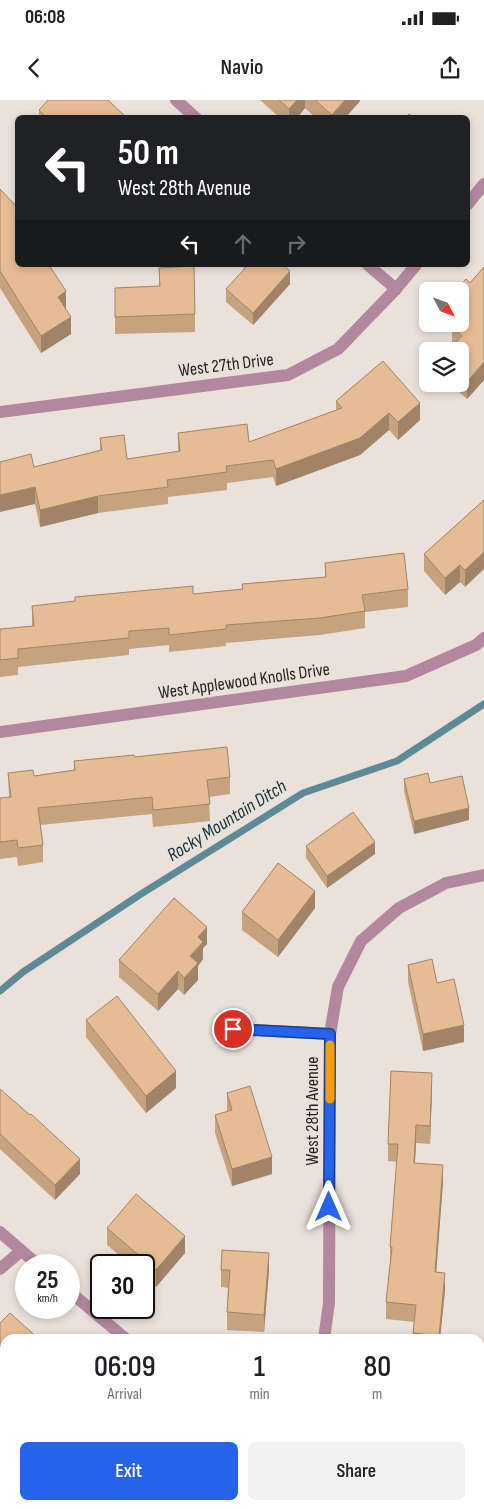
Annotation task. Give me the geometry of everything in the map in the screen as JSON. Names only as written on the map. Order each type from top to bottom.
[{"type":"street","points":[[176,100],[193,115]]},
{"type":"street","points":[[470,202],[484,184]]},
{"type":"street","points":[[370,267],[396,289]]},
{"type":"street","name":"West 27th Drive","points":[[0,412],[288,374],[338,348],[396,289],[414,267]]},
{"type":"street","name":"West Applewood Knolls Drive","points":[[0,732],[406,676],[476,645],[484,638]]},
{"type":"street","name":"West 28th Avenue","points":[[325,1334],[329,1303],[330,1034],[338,987],[361,941],[399,908],[446,883],[484,876]]},
{"type":"street","name":"West 28th Avenue","points":[[233,1029],[330,1034]]},
{"type":"street","points":[[0,1232],[26,1254]]},
{"type":"street","points":[[0,1269],[21,1250]]},
{"type":"street","points":[[80,1300],[120,1334]]},
{"type":"building","points":[[48,100],[108,100],[124,115],[44,115],[39,110]]},
{"type":"building","points":[[279,100],[297,100],[289,109]]},
{"type":"building","points":[[315,100],[345,100],[332,115]]},
{"type":"building","points":[[0,189],[15,205],[15,267],[50,267],[66,291],[58,297],[71,317],[41,336],[0,271]]},
{"type":"building","points":[[194,267],[195,314],[115,317],[115,288],[160,286],[159,268]]},
{"type":"building","points":[[246,267],[285,267],[290,271],[253,313],[226,289]]},
{"type":"building","points":[[484,267],[484,362],[469,380],[469,342],[456,342],[462,336],[458,332],[469,332],[470,283]]},
{"type":"building","points":[[383,361],[420,403],[398,422],[389,413],[360,438],[276,469],[273,460],[226,466],[227,472],[167,480],[168,487],[98,496],[40,510],[35,487],[0,495],[0,462],[31,454],[34,467],[102,450],[100,438],[124,435],[127,459],[180,451],[178,433],[247,424],[249,442],[342,408],[336,401]]},
{"type":"building","points":[[484,500],[484,552],[465,570],[460,565],[445,578],[424,554]]},
{"type":"building","points":[[404,553],[408,589],[362,595],[365,611],[320,618],[226,625],[226,629],[169,635],[169,628],[129,631],[129,638],[18,649],[18,658],[0,660],[0,629],[34,626],[32,606],[75,601],[75,597],[193,586],[193,594],[243,589],[242,584],[326,577],[325,563]]},
{"type":"building","points":[[227,747],[230,777],[207,780],[210,804],[153,810],[152,797],[38,808],[43,845],[18,848],[17,840],[0,842],[0,798],[11,797],[8,773],[33,770],[34,776],[75,770],[74,761],[134,755],[135,757]]},
{"type":"building","points":[[428,773],[430,783],[462,776],[469,808],[414,821],[404,779]]},
{"type":"building","points":[[353,812],[375,842],[327,876],[306,846]]},
{"type":"building","points":[[278,863],[315,891],[278,940],[242,912]]},
{"type":"building","points":[[174,898],[207,927],[198,937],[203,942],[190,956],[198,963],[184,978],[178,971],[158,994],[119,960]]},
{"type":"building","points":[[432,959],[437,983],[454,979],[464,1025],[423,1034],[408,965]]},
{"type":"building","points":[[117,996],[176,1071],[146,1096],[86,1020]]},
{"type":"building","points":[[391,1071],[432,1073],[430,1126],[416,1125],[414,1163],[443,1165],[435,1272],[445,1273],[439,1334],[413,1333],[416,1305],[386,1302],[392,1247],[390,1247],[398,1144],[388,1144]]},
{"type":"building","points":[[250,1086],[272,1157],[232,1169],[215,1115],[232,1110],[227,1093]]},
{"type":"building","points":[[0,1089],[31,1114],[80,1159],[55,1185],[0,1134]]},
{"type":"building","points":[[136,1194],[185,1236],[156,1270],[155,1254],[137,1254],[107,1228]]},
{"type":"building","points":[[222,1250],[269,1253],[264,1315],[227,1312],[230,1270],[221,1270]]},
{"type":"building","points":[[10,1313],[33,1334],[0,1334],[0,1323]]},
{"type":"waterway","name":"Rocky Mountain Ditch","points":[[0,991],[23,972],[141,894],[303,793],[397,761],[484,704]]},
{"type":"slow traffic","points":[[330,1045],[330,1099]]},
{"type":"route","points":[[233,1029],[330,1034],[329,1207]]}]
